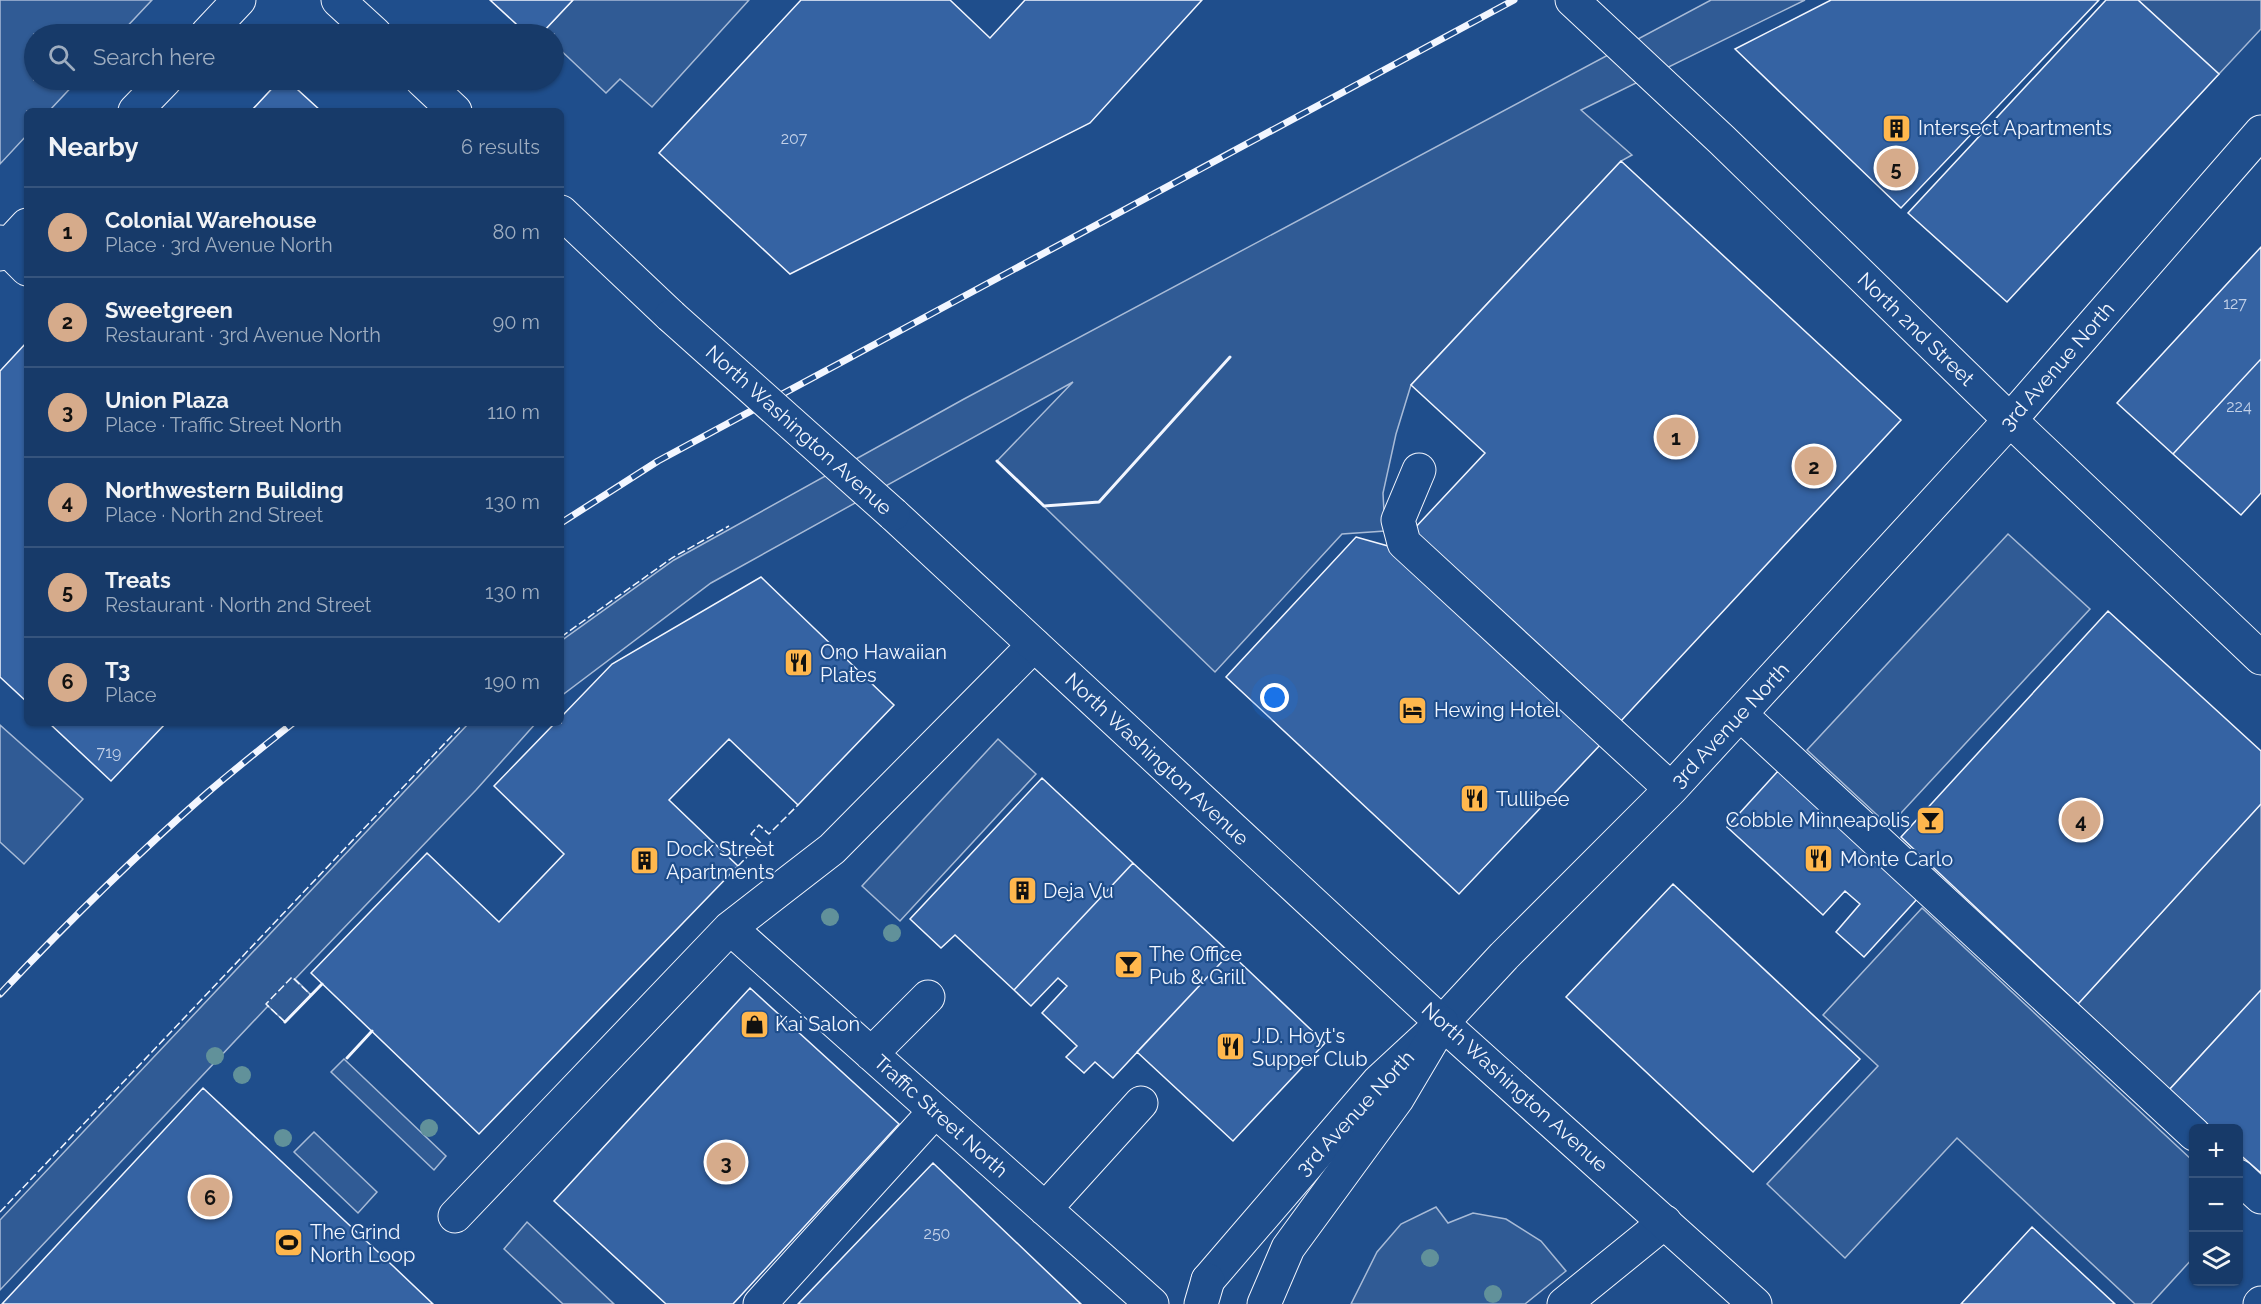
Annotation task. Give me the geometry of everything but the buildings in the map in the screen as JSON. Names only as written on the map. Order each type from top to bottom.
[{"type":"main road","points":[[216,24],[239,0]]},
{"type":"main road","points":[[338,0],[364,24]]},
{"type":"main road","name":"North 2nd Street","points":[[1572,0],[1722,140],[2010,420],[2261,658]]},
{"type":"main road","points":[[138,108],[155,90]]},
{"type":"main road","points":[[433,90],[452,108]]},
{"type":"main road","name":"3rd Avenue North","points":[[1184,1304],[1204,1292],[1379,1081],[1442,1023],[1504,956],[1671,789],[1740,714],[2010,420],[2261,132]]},
{"type":"main road","name":"North Washington Avenue","points":[[564,215],[671,316],[893,514],[1442,1023],[1755,1304]]},
{"type":"main road","points":[[1419,470],[1398,520],[1404,543],[1671,789]]},
{"type":"main road","points":[[455,1216],[730,928],[832,849],[1034,645]]},
{"type":"main road","points":[[1740,714],[2189,1130]]},
{"type":"main road","name":"Traffic Street North","points":[[730,928],[1152,1304]]},
{"type":"main road","points":[[871,1054],[928,997]]},
{"type":"main road","points":[[1264,1304],[1288,1248],[1397,1099],[1442,1023]]},
{"type":"main road","points":[[1045,1209],[1141,1103]]},
{"type":"main road","points":[[760,1304],[935,1111]]},
{"type":"main road","points":[[2240,1178],[2261,1197]]},
{"type":"main road","points":[[1564,1304],[1665,1222]]},
{"type":"shaded area","points":[[0,0],[152,0],[129,24],[24,24],[24,90],[69,90],[52,108],[24,108],[24,138],[0,164]]},
{"type":"shaded area","points":[[573,0],[749,0],[652,107],[620,79],[606,93],[564,53],[564,24],[550,24]]},
{"type":"shaded area","points":[[1711,0],[1805,0],[1581,110],[1632,155],[1621,161],[1411,385],[1396,434],[1383,493],[1385,531],[1342,534],[1215,672],[997,461],[1073,382],[711,583],[564,694],[564,639],[674,560],[964,399]]},
{"type":"shaded area","points":[[2138,0],[2261,0],[2261,29],[2219,74]]},
{"type":"shaded area","points":[[2008,534],[2090,609],[1889,826],[1807,750]]},
{"type":"shaded area","points":[[0,725],[83,799],[24,864],[0,842]]},
{"type":"shaded area","points":[[466,726],[533,726],[476,790],[295,979],[311,995],[285,1022],[268,1006],[0,1290],[0,1220]]},
{"type":"shaded area","points":[[998,739],[1036,774],[900,921],[862,886]]},
{"type":"shaded area","points":[[2261,804],[2261,990],[2169,1090],[2078,1004]]},
{"type":"shaded area","points":[[1922,908],[2189,1157],[2189,1262],[2151,1304],[2135,1304],[1957,1138],[1845,1258],[1767,1184],[1878,1066],[1823,1015]]},
{"type":"shaded area","points":[[344,1059],[446,1156],[434,1170],[331,1072]]},
{"type":"shaded area","points":[[314,1132],[377,1192],[358,1213],[294,1152]]},
{"type":"shaded area","points":[[1436,1207],[1448,1223],[1473,1213],[1506,1219],[1541,1241],[1566,1271],[1525,1304],[1351,1304],[1377,1252],[1401,1224]]},
{"type":"shaded area","points":[[527,1222],[614,1304],[563,1304],[504,1249]]},
{"type":"railway","points":[[564,521],[658,461],[1514,0]]},
{"type":"railway","points":[[0,994],[154,841],[218,784],[289,726]]},
{"type":"fence","points":[[564,635],[672,558],[729,526]]},
{"type":"fence","points":[[0,1212],[461,726]]},
{"type":"fence","points":[[738,866],[761,843],[751,834],[759,825],[769,834],[798,805]]},
{"type":"fence","points":[[285,1022],[266,1004],[292,977],[311,995]]},
{"type":"wall","points":[[997,461],[1044,506],[1099,502],[1230,357]]},
{"type":"wall","points":[[285,1022],[322,984]]},
{"type":"wall","points":[[347,1058],[372,1031]]},
{"type":"place","name":"Intersect Apartments","points":[[1897,128]]},
{"type":"place","name":"Treats","points":[[1896,168]]},
{"type":"place","name":"Colonial Warehouse","points":[[1676,437]]},
{"type":"place","name":"Sweetgreen","points":[[1814,466]]},
{"type":"place","name":"Ono Hawaiian Plates","points":[[799,663]]},
{"type":"place","name":"Hewing Hotel","points":[[1413,710]]},
{"type":"place","name":"Tullibee","points":[[1475,799]]},
{"type":"place","name":"Cobble Minneapolis","points":[[1931,820]]},
{"type":"place","name":"Northwestern Building","points":[[2081,820]]},
{"type":"place","name":"Monte Carlo","points":[[1819,859]]},
{"type":"place","name":"Dock Street Apartments","points":[[645,860]]},
{"type":"place","name":"Deja Vu","points":[[1022,891]]},
{"type":"place","name":"The Office Pub & Grill","points":[[1128,965]]},
{"type":"place","name":"Kai Salon","points":[[754,1024]]},
{"type":"place","name":"J.D. Hoyt's Supper Club","points":[[1231,1047]]},
{"type":"place","name":"Union Plaza","points":[[726,1162]]},
{"type":"place","name":"T3","points":[[210,1197]]},
{"type":"place","name":"The Grind North Loop","points":[[289,1243]]}]
